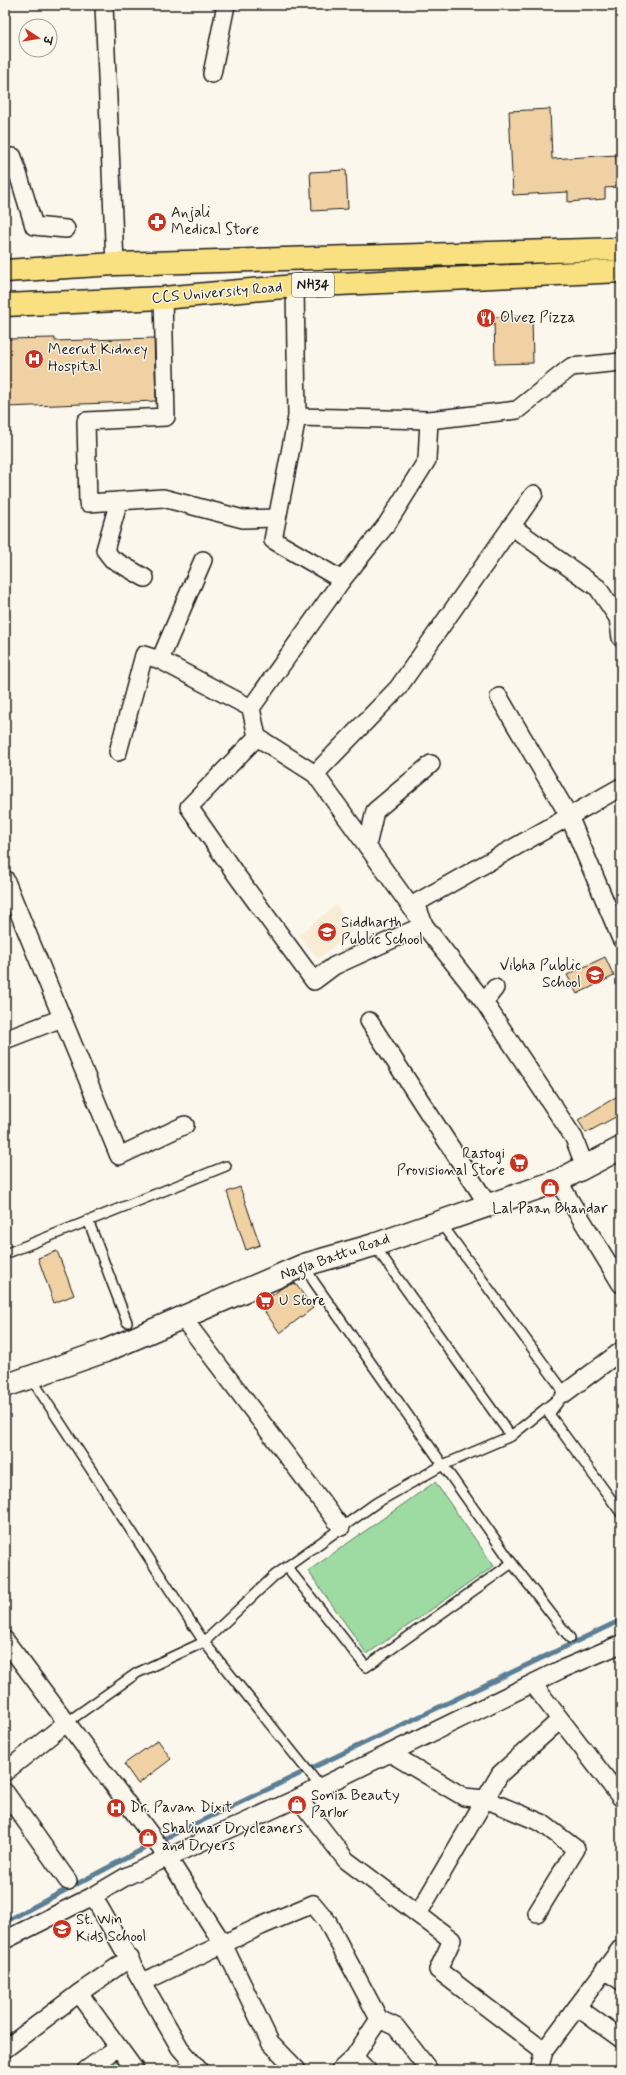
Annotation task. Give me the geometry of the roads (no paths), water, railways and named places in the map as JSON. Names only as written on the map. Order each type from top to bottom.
[{"type":"highway","name":"CCS University Road","points":[[5,271],[115,264],[621,249]]},
{"type":"highway","name":"CCS University Road","points":[[5,305],[163,298],[295,286],[621,271]]},
{"type":"street","points":[[104,5],[115,264]]},
{"type":"street","points":[[212,74],[226,5]]},
{"type":"street","points":[[5,157],[13,157],[34,226],[66,230]]},
{"type":"street","points":[[295,286],[297,417],[272,540],[342,580]]},
{"type":"street","points":[[163,298],[166,417],[86,421],[88,503],[163,498],[243,520],[277,518]]},
{"type":"street","points":[[297,417],[429,420],[517,410],[571,367],[621,362]]},
{"type":"street","points":[[429,420],[428,460],[387,524],[342,580],[251,708],[257,737],[315,774],[424,925],[484,1002],[574,1138],[585,1167]]},
{"type":"street","points":[[315,774],[398,688],[534,494]]},
{"type":"street","points":[[119,501],[105,550],[112,559],[145,578]]},
{"type":"street","points":[[511,526],[598,588],[618,618],[621,638]]},
{"type":"street","points":[[160,660],[203,560]]},
{"type":"street","points":[[118,752],[144,655],[160,660],[251,708]]},
{"type":"street","points":[[499,697],[568,816],[620,934]]},
{"type":"street","points":[[257,737],[189,807],[237,876],[314,980],[334,966],[424,925]]},
{"type":"street","points":[[367,846],[375,811],[431,764]]},
{"type":"street","points":[[424,925],[416,903],[621,787]]},
{"type":"street","points":[[5,879],[119,1156],[185,1125]]},
{"type":"street","points":[[484,1002],[495,988]]},
{"type":"street","points":[[5,1040],[62,1018]]},
{"type":"street","points":[[369,1021],[488,1205]]},
{"type":"street","name":"Nagla Battu Road","points":[[5,1386],[105,1351],[182,1317],[227,1300],[304,1265],[374,1245],[439,1221],[558,1181],[621,1148]]},
{"type":"street","points":[[558,1181],[621,1284]]},
{"type":"street","points":[[182,1317],[341,1527]]},
{"type":"street","points":[[565,1393],[621,1351]]},
{"type":"street","points":[[5,1640],[162,1850],[223,1944],[270,2042],[297,2070]]},
{"type":"street","points":[[5,1940],[93,1896],[127,1876],[162,1850],[298,1798],[560,1670],[621,1644]]},
{"type":"street","points":[[533,1684],[621,1798]]},
{"type":"street","points":[[418,1914],[437,1885],[500,1774],[560,1720]]},
{"type":"street","points":[[5,1772],[66,1723]]},
{"type":"street","points":[[390,1752],[464,1797],[485,1799],[542,1823],[576,1849],[537,1913]]},
{"type":"street","points":[[5,1792],[68,1881]]},
{"type":"street","points":[[298,1798],[346,1860],[452,1940],[438,1970],[544,2051]]},
{"type":"street","points":[[93,1896],[130,1958],[180,2048],[199,2070]]},
{"type":"street","points":[[143,1982],[313,1904],[327,1921],[378,2019],[396,2027],[429,2070]]},
{"type":"street","points":[[538,2070],[544,2051],[621,1948]]},
{"type":"street","points":[[5,2049],[79,1993],[130,1958]]},
{"type":"street","points":[[604,1970],[621,1981]]},
{"type":"street","points":[[79,1993],[104,2031],[135,2070]]},
{"type":"street","points":[[577,2007],[621,2039]]},
{"type":"street","points":[[340,2070],[354,2057],[378,2019]]},
{"type":"street","points":[[86,2070],[118,2047]]},
{"type":"street","points":[[354,2057],[367,2070]]},
{"type":"lane","points":[[5,1254],[226,1166]]},
{"type":"lane","points":[[88,1220],[127,1322]]},
{"type":"lane","points":[[439,1221],[565,1393]]},
{"type":"lane","points":[[374,1245],[511,1436]]},
{"type":"lane","points":[[304,1265],[314,1282],[442,1465],[512,1563],[570,1638]]},
{"type":"lane","points":[[31,1378],[204,1642],[315,1780]]},
{"type":"lane","points":[[66,1723],[136,1673],[204,1642],[274,1576],[376,1503],[442,1465],[511,1436],[565,1393]]},
{"type":"lane","points":[[565,1393],[549,1414],[621,1513]]},
{"type":"lane","points":[[287,1567],[366,1667],[512,1563]]},
{"type":"waterway","points":[[5,1922],[147,1847],[621,1620]]},
{"type":"place","name":"Anjali Medical Store","points":[[157,222]]},
{"type":"place","name":"Olvez Pizza","points":[[486,318]]},
{"type":"place","name":"Meerut Kidney Hospital","points":[[34,359]]},
{"type":"place","name":"Siddharth Public School","points":[[327,932]]},
{"type":"place","name":"Vibha Public School","points":[[595,975]]},
{"type":"place","name":"Rastogi Provisional Store","points":[[519,1163]]},
{"type":"place","name":"Lal Paan Bhandar","points":[[550,1188]]},
{"type":"place","name":"U Store","points":[[265,1301]]},
{"type":"place","name":"Sonia Beauty Parlor","points":[[297,1805]]},
{"type":"place","name":"Dr. Pavan Dixit","points":[[116,1808]]},
{"type":"place","name":"Shalimar Drycleaners and Dryers","points":[[148,1838]]},
{"type":"place","name":"St. Win Kids School","points":[[62,1929]]}]
